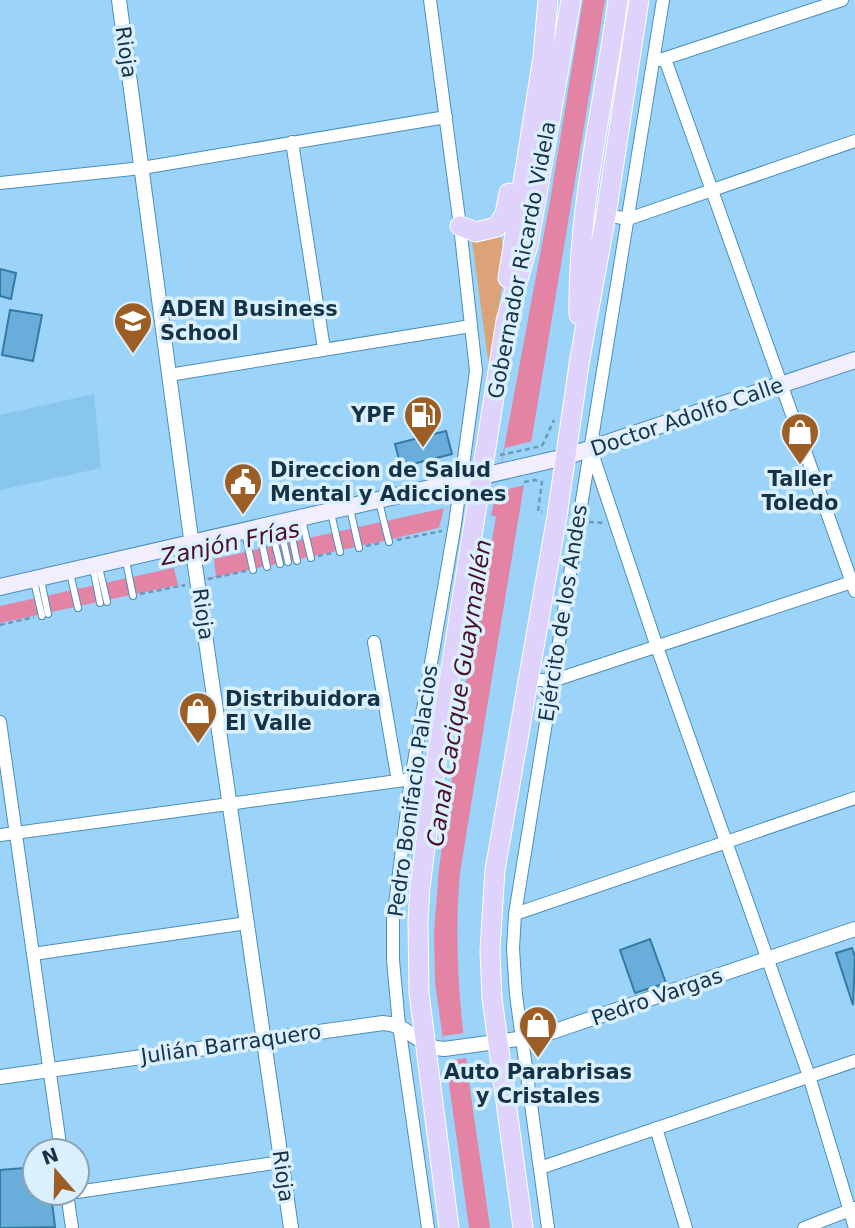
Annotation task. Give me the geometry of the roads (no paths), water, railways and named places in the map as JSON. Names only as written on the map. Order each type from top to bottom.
[{"type":"highway","points":[[460,226],[476,232],[486,230],[497,227],[505,214],[533,38],[548,0]]},
{"type":"highway","points":[[506,321],[509,270],[543,57],[548,0]]},
{"type":"highway","name":"Gobernador Ricardo Videla","points":[[449,1228],[424,1044],[418,976],[418,920],[435,776],[477,510],[497,465],[506,321],[528,245],[571,0]]},
{"type":"highway","points":[[580,358],[578,283],[584,222],[618,0]]},
{"type":"highway","points":[[523,1228],[491,986],[491,908],[495,870],[606,215],[639,0]]},
{"type":"main road","name":"Doctor Adolfo Calle","points":[[0,587],[462,481],[497,465],[527,474],[565,457],[855,360]]},
{"type":"street","name":"Rioja","points":[[119,0],[192,544],[291,1228]]},
{"type":"street","name":"Pedro Bonifacio Palacios","points":[[428,1228],[400,1025],[393,960],[393,920],[404,780],[455,526],[476,372],[430,0]]},
{"type":"street","name":"Ejército de los Andes","points":[[548,1228],[522,1040],[513,949],[515,914],[628,219],[659,61],[663,0]]},
{"type":"street","points":[[529,679],[552,681],[854,584],[712,190],[659,61],[842,0]]},
{"type":"street","points":[[0,183],[142,168],[446,117]]},
{"type":"street","points":[[606,215],[628,219],[855,141]]},
{"type":"street","points":[[292,142],[324,349]]},
{"type":"street","points":[[169,374],[471,326]]},
{"type":"street","points":[[590,450],[809,1076],[852,1209],[855,1228]]},
{"type":"street","points":[[374,642],[404,780]]},
{"type":"street","points":[[0,722],[59,1137]]},
{"type":"street","points":[[0,835],[435,776]]},
{"type":"street","points":[[515,914],[855,798]]},
{"type":"street","points":[[33,954],[247,923]]},
{"type":"street","name":"Pedro Vargas","points":[[424,1044],[455,1048],[540,1036],[855,929]]},
{"type":"street","name":"Julián Barraquero","points":[[0,1077],[383,1023],[400,1025]]},
{"type":"street","points":[[400,1025],[424,1044]]},
{"type":"street","points":[[540,1168],[855,1061]]},
{"type":"street","points":[[656,1128],[686,1228]]},
{"type":"street","points":[[91,1190],[281,1162]]},
{"type":"street","points":[[69,1207],[72,1228]]},
{"type":"street","points":[[804,1228],[852,1209]]},
{"type":"lane","points":[[379,500],[388,541]]},
{"type":"lane","points":[[350,507],[358,547]]},
{"type":"lane","points":[[331,512],[339,551]]},
{"type":"lane","points":[[274,525],[306,539],[311,557]]},
{"type":"lane","points":[[274,525],[293,542],[297,560]]},
{"type":"lane","points":[[274,525],[284,544],[288,561]]},
{"type":"lane","points":[[274,525],[279,563]]},
{"type":"lane","points":[[267,566],[262,548],[274,525]]},
{"type":"lane","points":[[253,569],[249,551],[274,525]]},
{"type":"lane","points":[[125,559],[133,595]]},
{"type":"lane","points":[[96,565],[103,601]]},
{"type":"lane","points":[[69,571],[78,607]]},
{"type":"lane","points":[[37,579],[45,614]]},
{"type":"place","name":"ADEN Business School","points":[[133,355]]},
{"type":"place","name":"YPF","points":[[423,449]]},
{"type":"place","name":"Taller Toledo","points":[[800,466]]},
{"type":"place","name":"Direccion de Salud Mental y Adicciones","points":[[243,516]]},
{"type":"place","name":"Distribuidora El Valle","points":[[198,745]]},
{"type":"place","name":"Auto Parabrisas y Cristales","points":[[538,1059]]},
{"type":"water label","name":"Zanjón Frías","points":[[230,543]]},
{"type":"water label","name":"Canal Cacique Guaymallén","points":[[459,693]]}]
